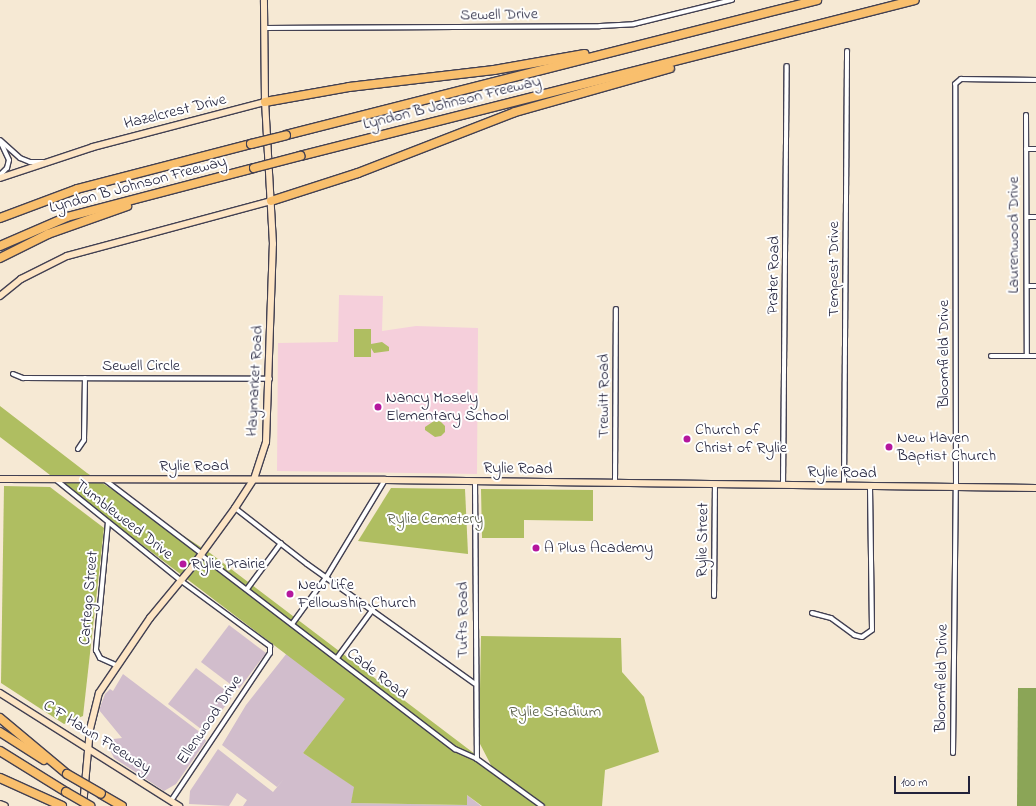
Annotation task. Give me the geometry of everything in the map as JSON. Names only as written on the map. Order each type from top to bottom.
[{"type":"highway","name":"Lyndon B Johnson Freeway","points":[[0,218],[77,189],[817,0]]},
{"type":"highway","name":"Lyndon B Johnson Freeway","points":[[0,246],[68,217],[300,156],[915,0]]},
{"type":"highway","points":[[271,201],[358,173],[515,112],[757,40]]},
{"type":"highway","points":[[265,102],[357,86],[494,70],[649,43]]},
{"type":"highway","points":[[0,258],[74,223],[191,184]]},
{"type":"highway","points":[[0,718],[67,774]]},
{"type":"highway","points":[[0,732],[122,806]]},
{"type":"highway","points":[[0,751],[90,806]]},
{"type":"highway","points":[[0,778],[62,806]]},
{"type":"street","name":"Haymarket Road","points":[[82,806],[94,707],[99,693],[116,665],[235,508],[254,479],[266,442],[270,379],[273,244],[265,102],[264,0]]},
{"type":"street","name":"Sewell Drive","points":[[264,28],[600,26],[634,24],[732,0]]},
{"type":"street","name":"Tempest Drive","points":[[844,486],[847,51]]},
{"type":"street","name":"Prater Road","points":[[783,485],[787,66]]},
{"type":"street","name":"Bloomfield Drive","points":[[953,753],[956,488],[955,84],[961,79],[1036,80]]},
{"type":"street","name":"Hazelcrest Drive","points":[[46,162],[93,147],[265,102]]},
{"type":"street","name":"Laurenwood Drive","points":[[1026,115],[1027,356]]},
{"type":"street","points":[[0,141],[20,158],[30,162],[46,162]]},
{"type":"street","points":[[0,141],[7,151],[9,160],[7,168],[0,176]]},
{"type":"street","points":[[1026,149],[1036,149]]},
{"type":"street","points":[[0,176],[46,162]]},
{"type":"street","points":[[0,296],[21,279],[66,256],[271,201]]},
{"type":"street","points":[[1027,217],[1036,217]]},
{"type":"street","points":[[1027,286],[1036,286]]},
{"type":"street","name":"Trewitt Road","points":[[615,483],[616,309]]},
{"type":"street","points":[[991,356],[1036,356]]},
{"type":"street","name":"Sewell Circle","points":[[14,374],[24,378],[270,379]]},
{"type":"street","points":[[78,449],[84,440],[85,378]]},
{"type":"street","name":"Rylie Road","points":[[0,479],[385,480],[1036,488]]},
{"type":"street","name":"Tumbleweed Drive","points":[[55,479],[180,580],[266,642],[270,653]]},
{"type":"street","name":"Cade Road","points":[[104,479],[455,749],[477,759],[542,806]]},
{"type":"street","points":[[292,624],[327,576],[385,480]]},
{"type":"street","name":"Tufts Road","points":[[475,481],[475,684],[477,759]]},
{"type":"street","name":"Rylie Street","points":[[714,596],[716,485]]},
{"type":"street","points":[[812,613],[831,618],[854,635],[862,637],[872,630],[870,487]]},
{"type":"street","points":[[235,508],[475,684]]},
{"type":"street","name":"Cartego Street","points":[[108,522],[96,650],[100,658],[116,665]]},
{"type":"street","points":[[247,589],[281,543]]},
{"type":"street","points":[[337,658],[373,609]]},
{"type":"street","name":"Ellenwood Drive","points":[[171,801],[270,653]]},
{"type":"street","name":"C F Hawn Freeway","points":[[0,693],[88,747],[179,806]]},
{"type":"street","points":[[0,804],[5,806]]},
{"type":"shaded area","name":"Nancy Mosely Elementary School","points":[[339,295],[383,296],[382,331],[416,326],[478,328],[477,474],[277,471],[278,343],[338,342]]},
{"type":"shaded area","points":[[229,625],[266,653],[238,690],[201,662]]},
{"type":"shaded area","points":[[287,653],[346,699],[303,753],[355,787],[351,803],[466,805],[467,795],[481,806],[243,806],[247,800],[237,793],[229,806],[189,804],[190,791],[218,749],[273,792],[284,779],[277,787],[222,745],[246,705]]},
{"type":"shaded area","points":[[196,668],[233,696],[205,732],[168,704]]},
{"type":"shaded area","points":[[123,674],[201,733],[206,741],[176,784],[164,791],[114,758],[105,740],[122,738],[99,710],[105,694],[110,689],[113,691]]},
{"type":"green space","points":[[354,329],[371,329],[371,344],[382,342],[389,347],[389,351],[374,353],[371,348],[371,357],[354,357]]},
{"type":"green space","name":"Rylie Stadium","points":[[0,406],[87,473],[210,553],[492,767],[479,742],[481,636],[621,638],[622,672],[644,697],[659,752],[605,770],[602,806],[482,806],[467,795],[467,805],[351,803],[354,787],[303,753],[345,699],[0,437]]},
{"type":"green space","points":[[434,421],[440,421],[445,426],[445,432],[441,436],[435,437],[425,430],[425,427]]},
{"type":"green space","points":[[4,486],[50,487],[104,528],[83,716],[64,724],[1,683]]},
{"type":"green space","name":"Rylie Cemetery","points":[[391,488],[465,489],[468,554],[358,541]]},
{"type":"green space","points":[[481,489],[593,490],[593,521],[524,520],[524,538],[482,538]]},
{"type":"green space","points":[[1018,688],[1036,688],[1036,806],[1017,806]]},
{"type":"place","name":"Nancy Mosely Elementary School","points":[[378,407]]},
{"type":"place","name":"Church of Christ of Rylie","points":[[687,439]]},
{"type":"place","name":"New Haven Baptist Church","points":[[889,447]]},
{"type":"place","name":"A Plus Academy","points":[[536,548]]},
{"type":"place","name":"Rylie Prairie","points":[[183,564]]},
{"type":"place","name":"New Life Fellowship Church","points":[[290,594]]}]
